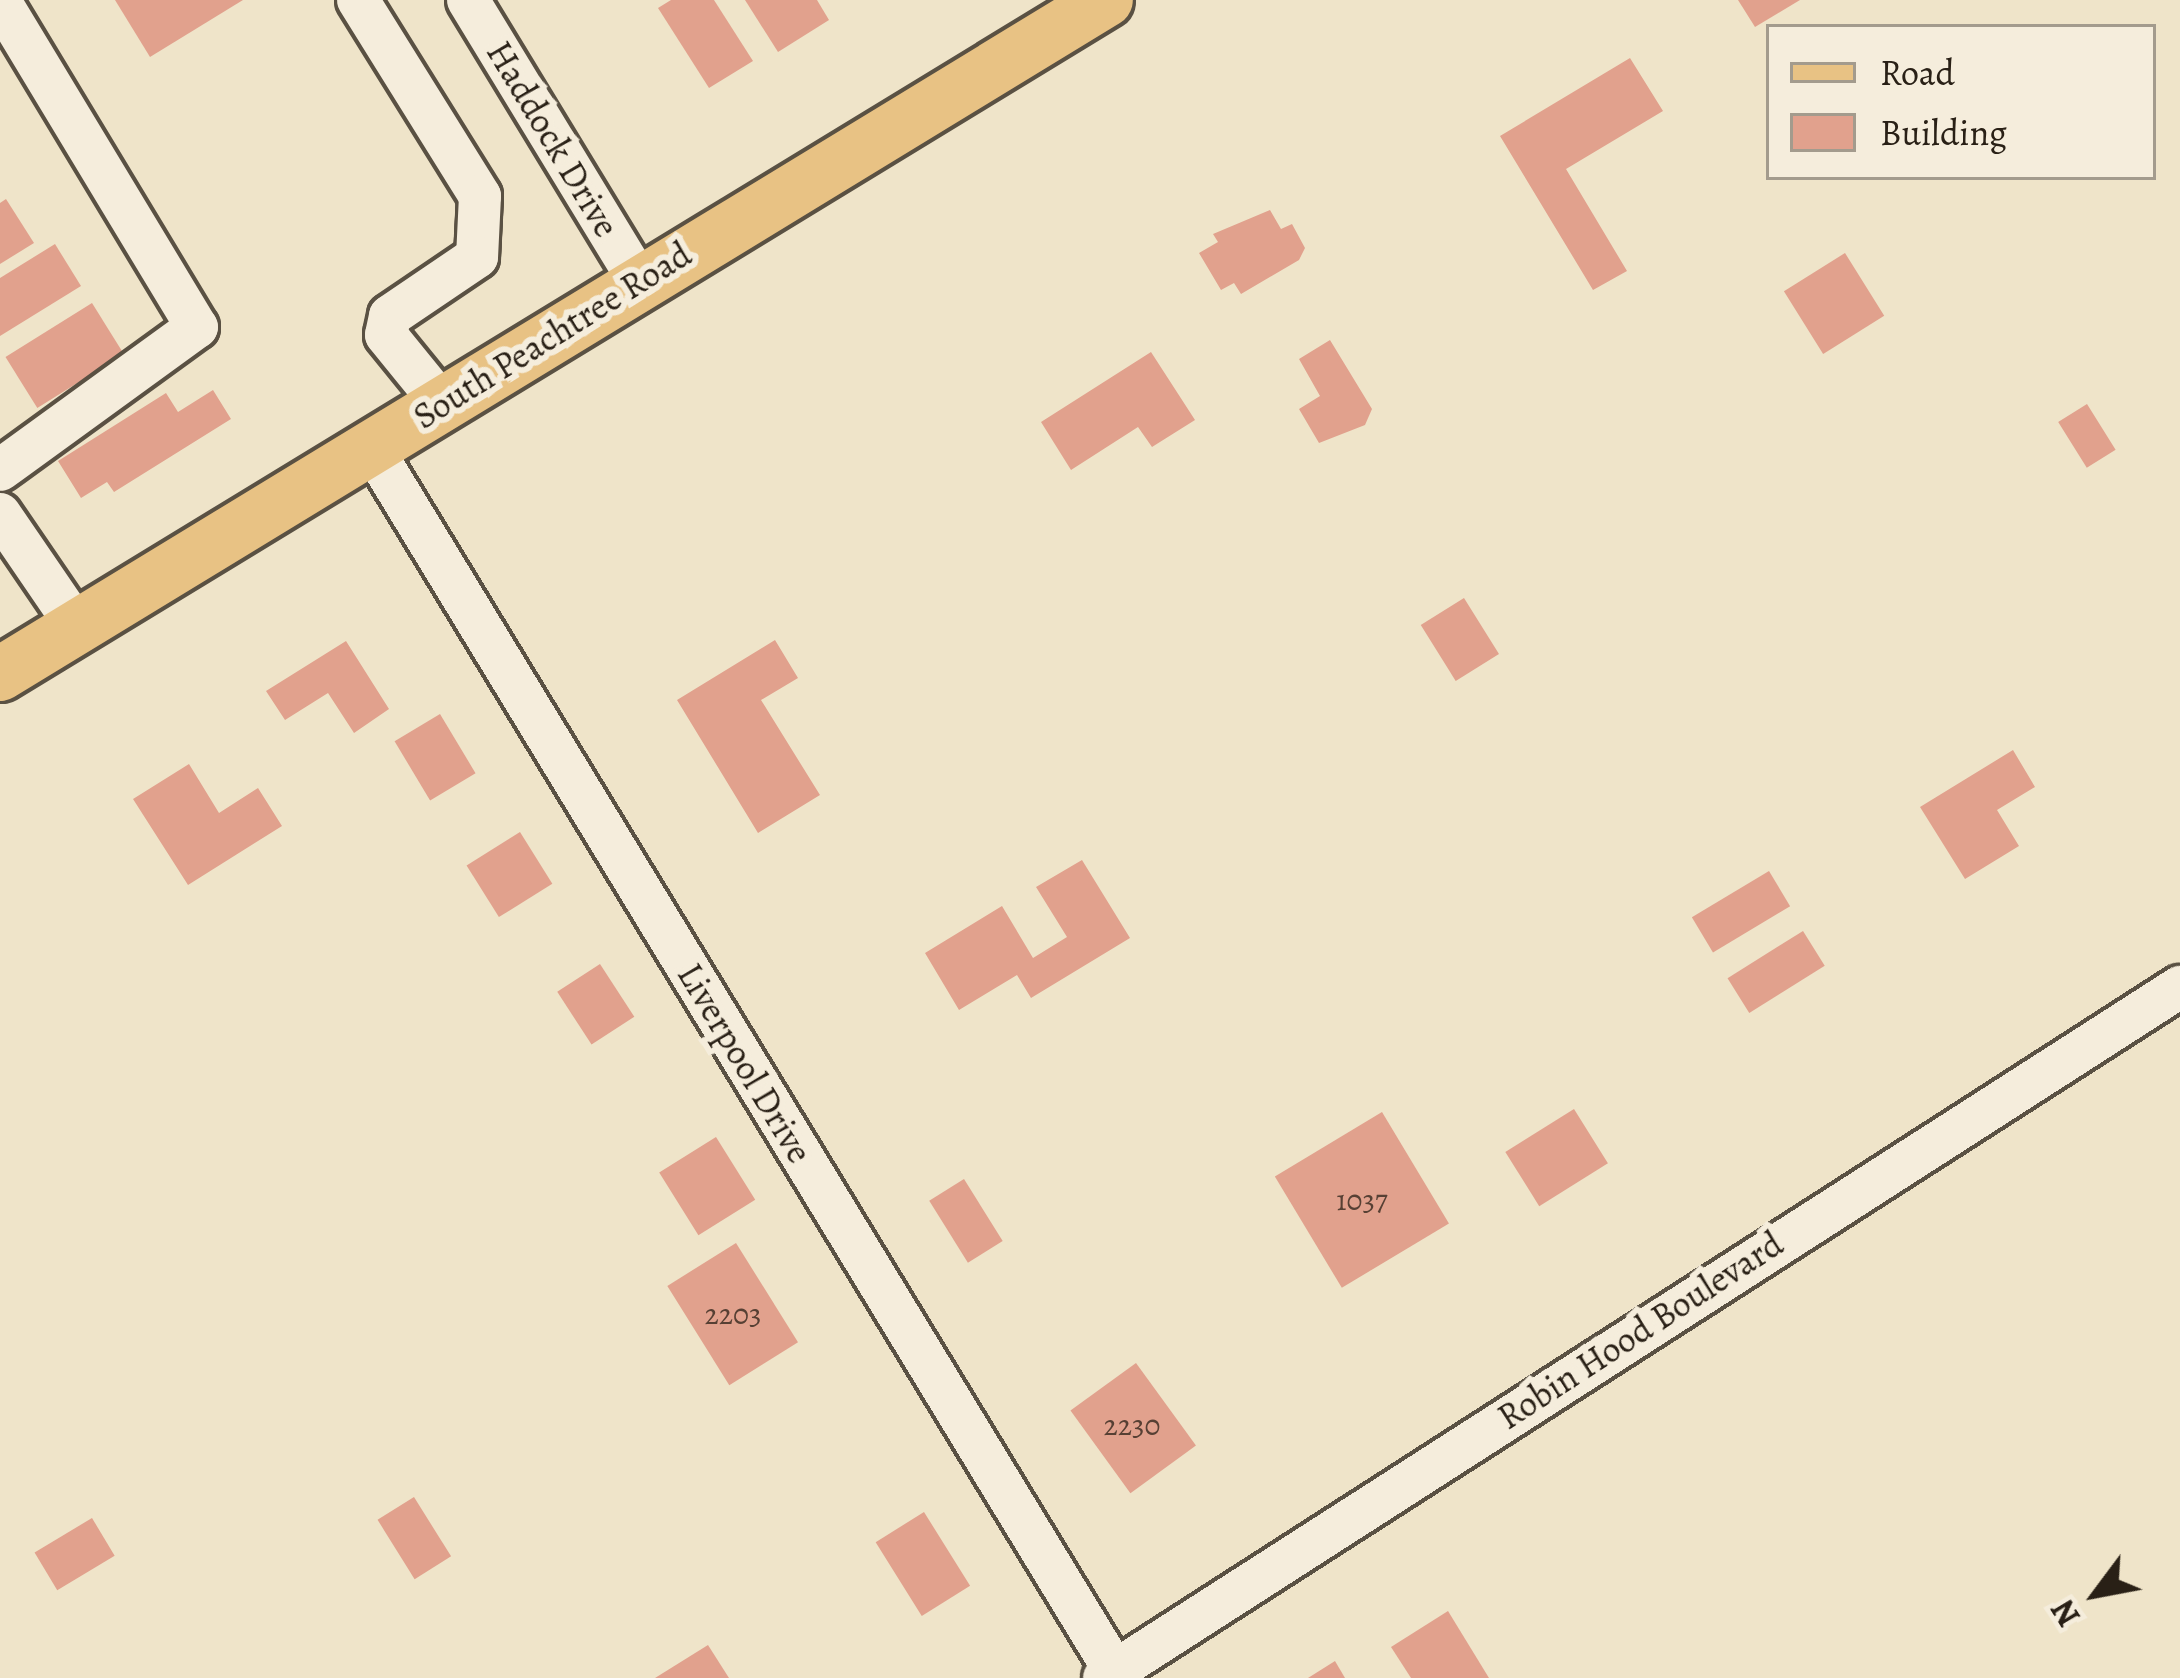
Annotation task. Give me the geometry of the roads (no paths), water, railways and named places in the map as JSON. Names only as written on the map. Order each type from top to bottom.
[{"type":"main road","name":"South Peachtree Road","points":[[0,674],[372,448],[637,278],[1106,0]]},
{"type":"street","points":[[358,0],[480,196],[477,257],[390,316],[386,334],[442,404]]},
{"type":"street","name":"Haddock Drive","points":[[468,0],[637,278]]},
{"type":"street","points":[[0,1],[197,327],[0,470]]},
{"type":"street","name":"Liverpool Drive","points":[[372,448],[1113,1676]]},
{"type":"street","points":[[0,514],[77,627]]},
{"type":"street","name":"Robin Hood Boulevard","points":[[1113,1676],[2180,987]]}]
